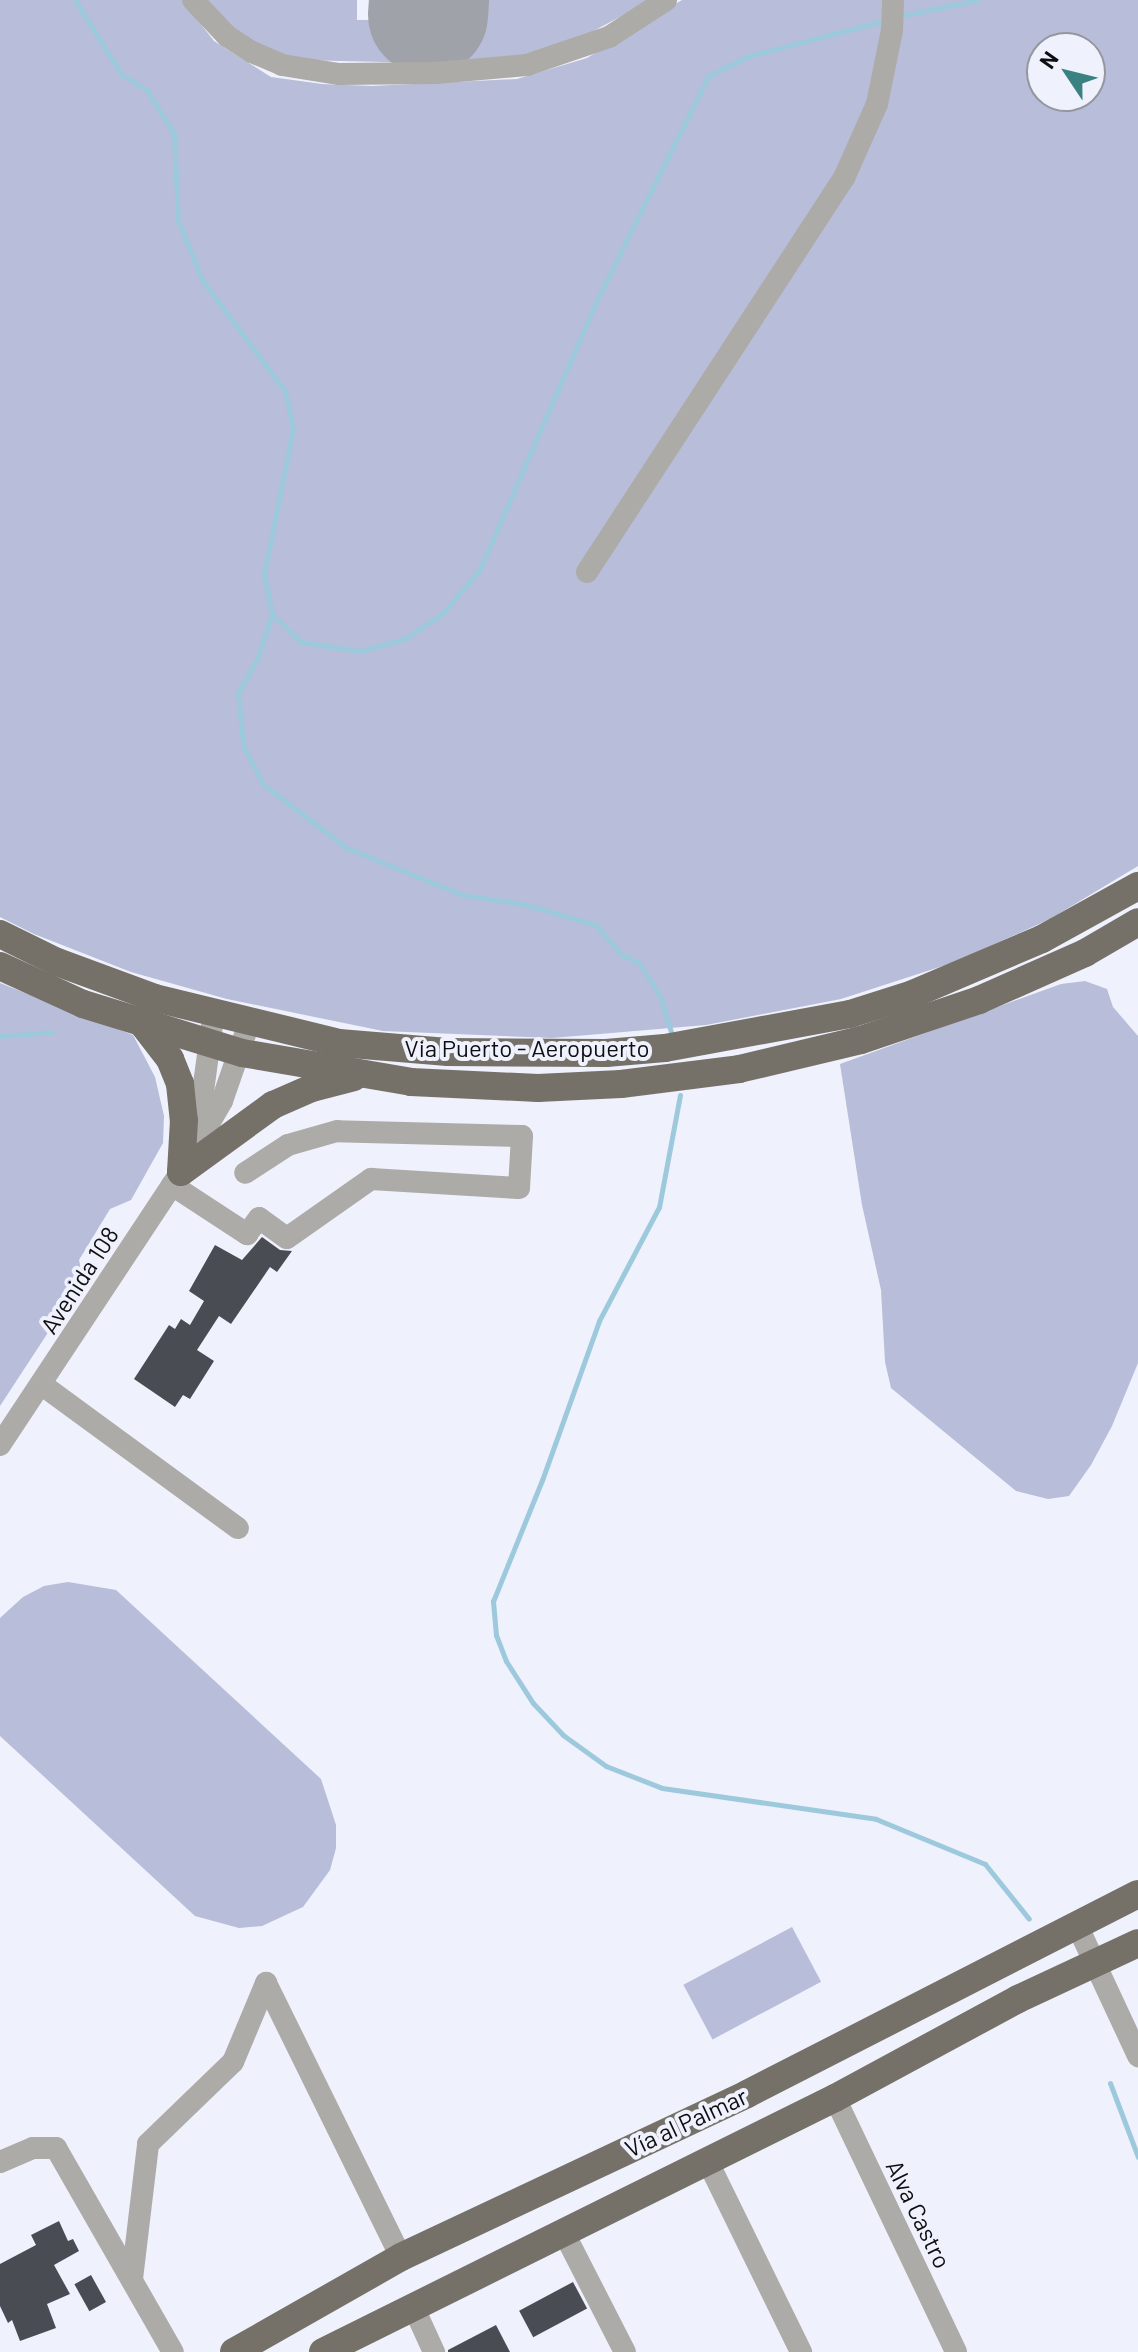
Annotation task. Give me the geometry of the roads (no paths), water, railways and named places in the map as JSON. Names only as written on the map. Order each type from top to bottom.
[{"type":"main road","name":"Via Puerto - Aeropuerto","points":[[0,934],[57,962],[127,988],[249,1023],[339,1043],[448,1052],[606,1053],[665,1048],[850,1014],[913,994],[1042,939],[1138,886]]},
{"type":"main road","name":"Via Puerto - Aeropuerto","points":[[0,966],[83,1004],[242,1053],[411,1082],[538,1088],[621,1084],[739,1069],[861,1040],[979,1000],[1085,953],[1138,922]]},
{"type":"main road","points":[[142,1023],[170,1059],[180,1084],[184,1120],[176,1178]]},
{"type":"main road","points":[[176,1178],[273,1105],[312,1088],[361,1074]]},
{"type":"main road","name":"Vía al Palmar","points":[[234,2352],[401,2257],[747,2094],[1138,1894]]},
{"type":"main road","name":"Vía al Palmar","points":[[323,2352],[835,2098],[1018,1999],[1136,1946]]},
{"type":"street","points":[[193,0],[227,36],[252,52],[282,65],[339,74],[436,73],[527,65],[609,37],[666,0]]},
{"type":"street","points":[[587,572],[844,178],[877,104],[892,30],[893,1]]},
{"type":"street","name":"Avenida 108","points":[[196,1140],[208,1043],[215,1014]]},
{"type":"street","name":"Avenida 108","points":[[0,1445],[176,1178],[222,1101],[242,1053],[249,1023]]},
{"type":"street","points":[[176,1178],[247,1234],[259,1218],[287,1238],[371,1179],[519,1188],[522,1136],[337,1131],[288,1145],[245,1173]]},
{"type":"street","points":[[41,1384],[238,1528]]},
{"type":"street","points":[[1077,1925],[1138,2056]]},
{"type":"street","points":[[132,2279],[148,2144],[233,2062],[266,1983],[401,2257]]},
{"type":"street","name":"Alva Castro","points":[[835,2098],[956,2352]]},
{"type":"street","points":[[0,2162],[33,2148],[56,2148],[173,2352]]},
{"type":"street","points":[[707,2160],[801,2352]]},
{"type":"street","points":[[563,2231],[625,2352]]},
{"type":"street","points":[[413,2306],[434,2352]]},
{"type":"waterway","points":[[75,0],[121,74],[147,90],[174,134],[178,220],[202,280],[285,391],[293,428],[264,574],[272,614],[301,642],[360,651],[404,639],[442,614],[480,569],[598,298],[708,76],[749,56],[886,20]]},
{"type":"waterway","points":[[900,16],[977,0]]},
{"type":"waterway","points":[[272,614],[257,659],[238,693],[243,745],[263,784],[347,848],[463,895],[523,904],[596,925],[620,954],[639,963],[660,996],[671,1032]]},
{"type":"waterway","points":[[0,1036],[52,1032]]},
{"type":"waterway","points":[[680,1095],[659,1207],[599,1321],[542,1480],[493,1601],[496,1635],[506,1661],[533,1703],[563,1735],[606,1766],[662,1788],[876,1819],[985,1864],[1029,1919]]},
{"type":"waterway","points":[[1110,2083],[1138,2157]]}]
